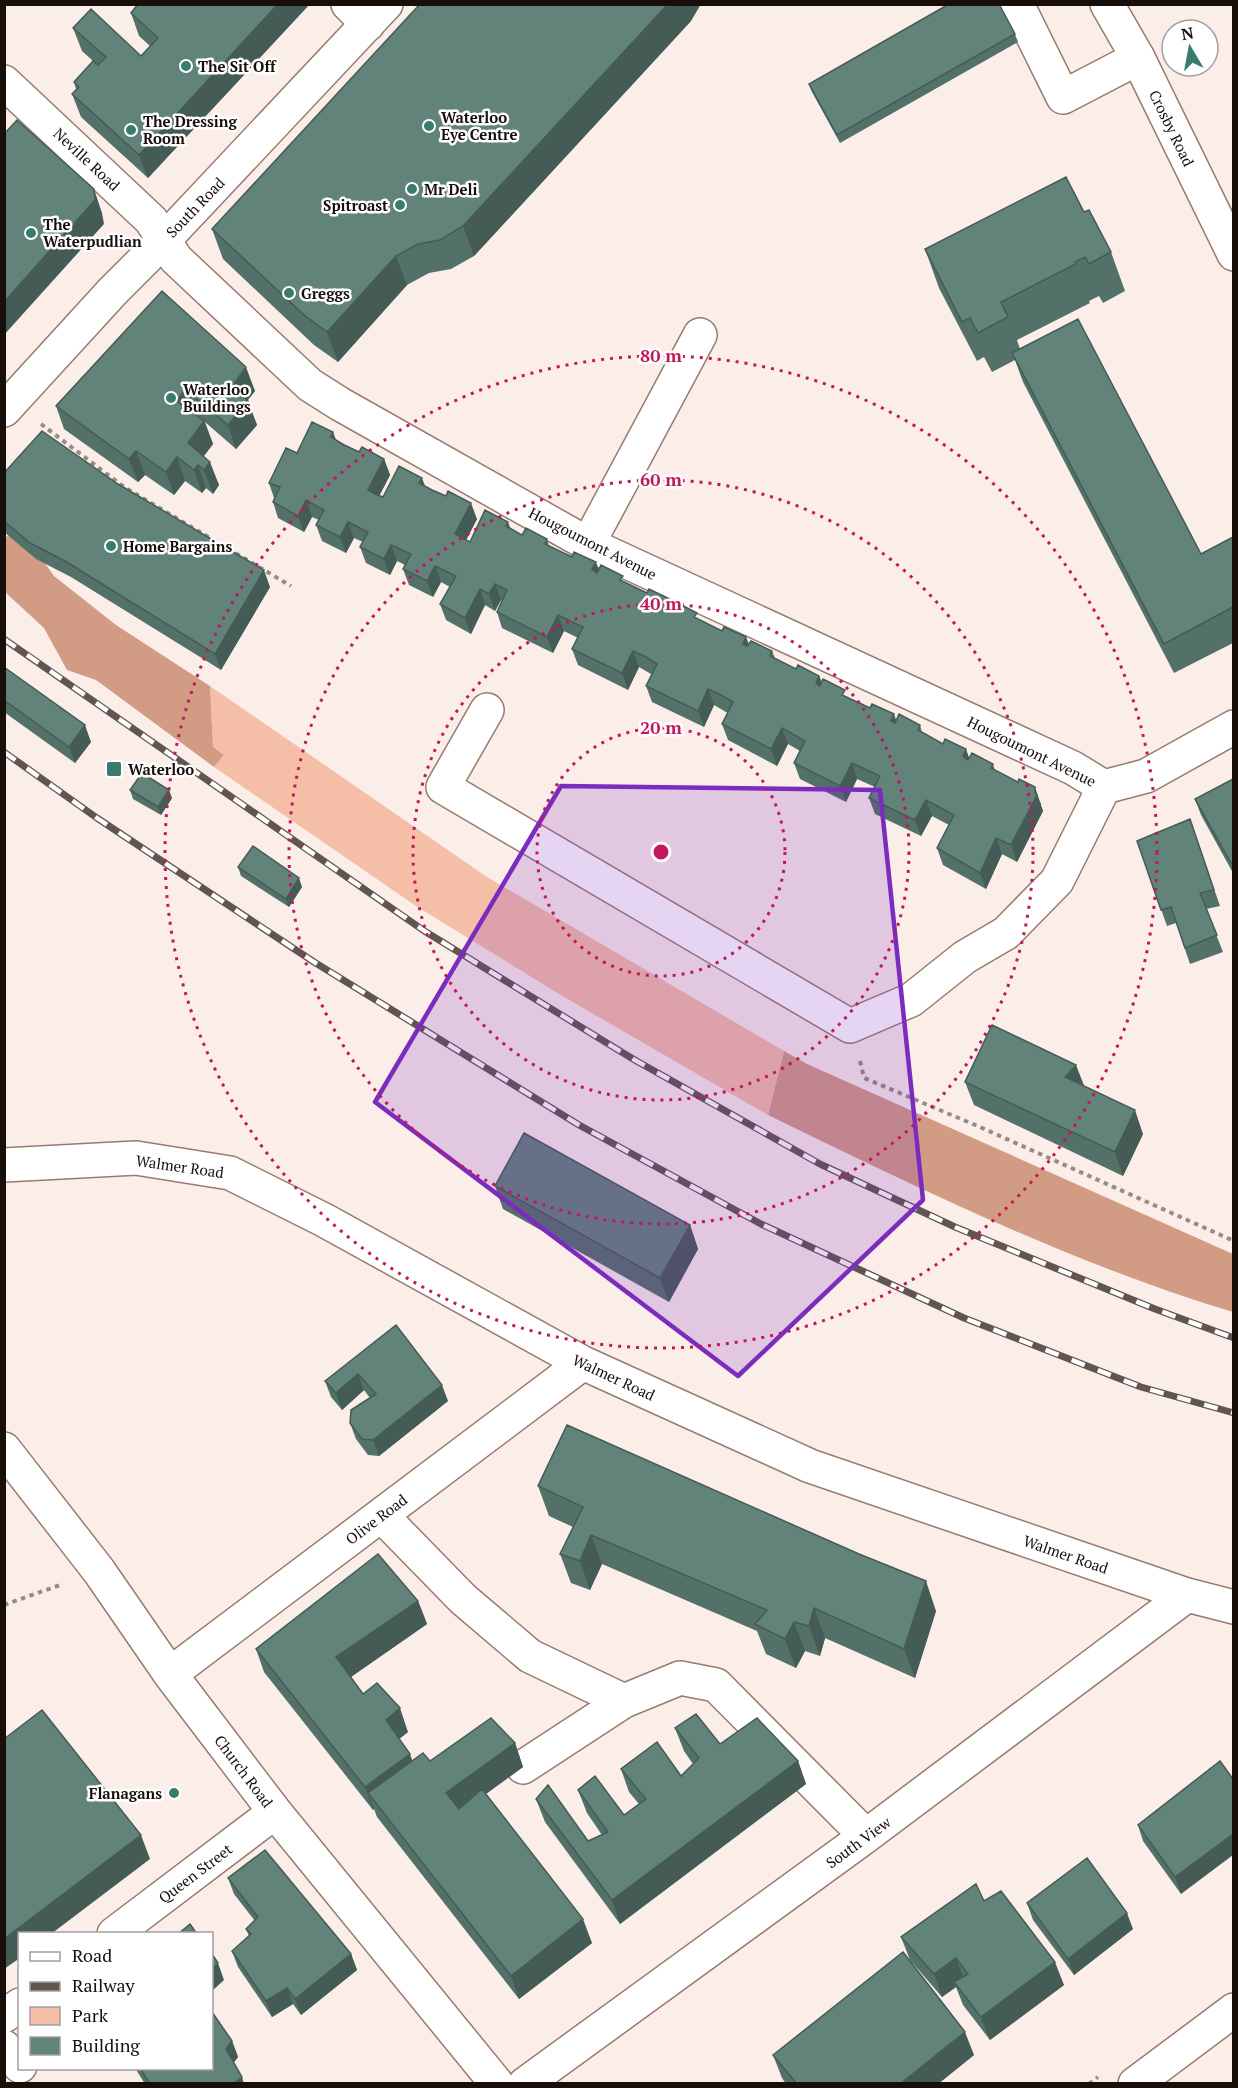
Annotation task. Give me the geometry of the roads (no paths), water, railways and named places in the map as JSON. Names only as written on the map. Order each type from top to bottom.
[{"type":"main road","points":[[1017,4],[1064,97],[1138,58]]},
{"type":"main road","name":"Crosby Road","points":[[1107,4],[1138,58],[1233,254]]},
{"type":"main road","name":"South Road","points":[[8,405],[113,291],[164,240],[368,11]]},
{"type":"main road","name":"Neville Road","points":[[4,82],[151,220],[164,240]]},
{"type":"main road","name":"Hougoumont Avenue","points":[[164,240],[176,259],[310,384],[340,404],[588,544],[1072,768],[1104,787],[1146,776],[1233,727]]},
{"type":"main road","points":[[588,544],[700,335]]},
{"type":"main road","points":[[487,710],[443,787],[850,1026],[911,1000],[965,957],[1006,933],[1057,881],[1104,787]]},
{"type":"main road","name":"Walmer Road","points":[[4,1165],[136,1158],[230,1173],[324,1220],[583,1363],[810,1466],[1187,1595],[1233,1607]]},
{"type":"main road","name":"Olive Road","points":[[170,1674],[583,1363]]},
{"type":"main road","name":"Church Road","points":[[4,1449],[99,1571],[170,1674],[275,1812],[497,2084]]},
{"type":"main road","points":[[381,1515],[463,1599],[530,1656],[624,1701]]},
{"type":"main road","name":"South View","points":[[525,2084],[866,1836],[1187,1595]]},
{"type":"main road","points":[[523,1767],[624,1701],[680,1678],[716,1685],[866,1836]]},
{"type":"main road","name":"Queen Street","points":[[117,1932],[275,1812]]},
{"type":"main road","points":[[4,2016],[18,2006]]},
{"type":"main road","points":[[1135,2084],[1233,2010]]},
{"type":"main road","points":[[4,2047],[18,2064]]},
{"type":"main road","points":[[22,2070],[33,2084]]},
{"type":"railway","points":[[4,639],[426,932],[633,1059],[820,1164],[955,1227],[1155,1309],[1234,1338]]},
{"type":"railway","points":[[4,752],[97,818],[314,962],[579,1125],[761,1224],[964,1318],[1141,1387],[1234,1413]]},
{"type":"place","name":"The Sit Off","points":[[186,66]]},
{"type":"place","name":"Waterloo Eye Centre","points":[[429,126]]},
{"type":"place","name":"The Dressing Room","points":[[131,130]]},
{"type":"place","name":"Mr Deli","points":[[412,189]]},
{"type":"place","name":"Spitroast","points":[[400,205]]},
{"type":"place","name":"The Waterpudlian","points":[[31,233]]},
{"type":"place","name":"Greggs","points":[[289,293]]},
{"type":"place","name":"Waterloo Buildings","points":[[171,398]]},
{"type":"place","name":"Home Bargains","points":[[111,546]]},
{"type":"place","name":"Waterloo","points":[[114,769]]},
{"type":"place","name":"Flanagans","points":[[174,1793]]}]
